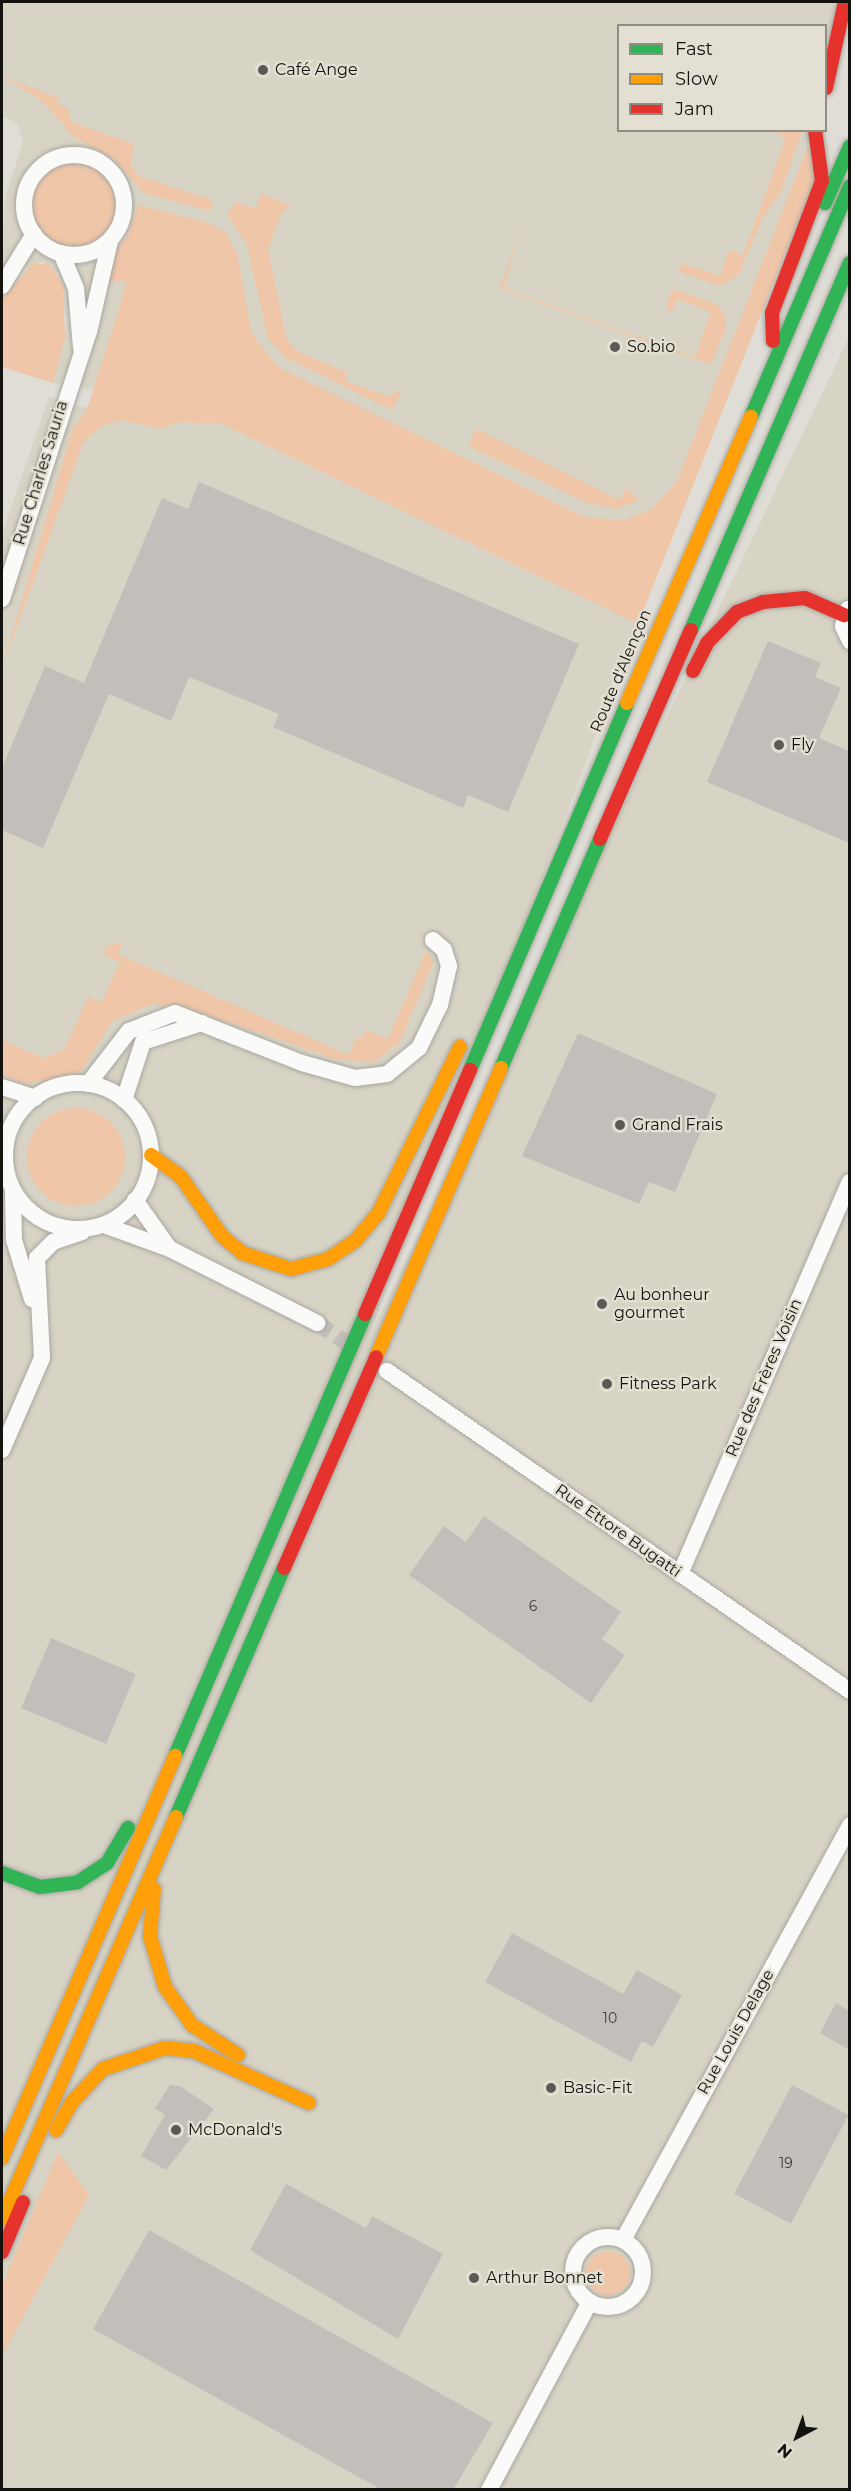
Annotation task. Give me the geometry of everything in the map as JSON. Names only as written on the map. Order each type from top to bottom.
[{"type":"main road","points":[[827,79],[844,4]]},
{"type":"main road","points":[[774,357],[772,313],[822,181],[815,132]]},
{"type":"main road","points":[[814,263],[808,247],[849,146]]},
{"type":"main road","points":[[774,357],[849,186]]},
{"type":"main road","points":[[2,2219],[709,595],[723,548],[849,263]]},
{"type":"main road","points":[[709,595],[734,553],[849,306]]},
{"type":"main road","name":"Route d'Alençon","points":[[582,804],[774,357]]},
{"type":"main road","points":[[687,685],[707,643],[737,612],[763,602],[805,598],[847,610]]},
{"type":"main road","points":[[631,775],[656,748],[676,706]]},
{"type":"main road","points":[[483,997],[542,874],[582,804]]},
{"type":"main road","points":[[2,2158],[265,1549],[582,804]]},
{"type":"main road","points":[[151,1155],[181,1177],[222,1236],[242,1253],[291,1269],[328,1259],[355,1241],[379,1212],[469,1028]]},
{"type":"main road","points":[[2,1873],[51,1887],[78,1882],[106,1863],[131,1822],[210,1643],[265,1549]]},
{"type":"main road","points":[[2,2252],[48,2145],[72,2102],[103,2069],[146,2050],[188,2050],[309,2103],[192,2025],[177,2007],[156,1964],[150,1936],[158,1860]]},
{"type":"street","points":[[81,155],[107,167],[123,191],[123,218],[110,241],[92,252],[61,253],[34,234],[24,209],[29,183],[49,161],[81,155]]},
{"type":"street","points":[[2,286],[34,234]]},
{"type":"street","name":"Rue Charles Sauria","points":[[2,599],[97,304],[110,241]]},
{"type":"street","name":"Rue Charles Sauria","points":[[61,253],[76,288],[81,348]]},
{"type":"street","points":[[847,610],[849,641]]},
{"type":"street","points":[[88,1084],[136,1025],[175,1013],[302,1063],[355,1078],[378,1077],[419,1048],[440,1005],[449,966],[444,950],[433,940]]},
{"type":"street","points":[[124,1100],[143,1042],[202,1023]]},
{"type":"street","points":[[2,1450],[42,1358],[44,1324],[35,1278],[38,1254],[97,1227],[135,1200],[151,1155],[138,1115],[124,1100],[88,1084],[63,1085],[35,1098],[22,1109],[5,1130],[6,1170],[13,1190],[8,1241],[28,1293],[44,1324]]},
{"type":"street","points":[[2,1087],[35,1098]]},
{"type":"street","name":"Rue des Frères Voisin","points":[[680,1574],[849,1182]]},
{"type":"street","points":[[13,1190],[46,1222],[97,1227],[170,1249],[317,1323]]},
{"type":"street","points":[[135,1200],[170,1249]]},
{"type":"street","name":"Rue Ettore Bugatti","points":[[387,1371],[849,1691]]},
{"type":"street","name":"Rue Louis Delage","points":[[623,2240],[849,1825]]},
{"type":"street","points":[[596,2238],[623,2240],[638,2254],[642,2284],[620,2305],[590,2302],[573,2277],[576,2257],[596,2238]]},
{"type":"street","points":[[489,2490],[590,2302]]},
{"type":"shaded area","points":[[2,2],[843,2],[827,83],[827,24],[617,24],[617,132],[813,132],[654,584],[186,405],[53,383],[67,325],[59,275],[42,262],[2,278],[5,197],[23,142],[17,123],[2,116]]},
{"type":"shaded area","points":[[2,76],[59,98],[57,104],[69,109],[71,122],[134,144],[131,165],[139,176],[213,200],[210,211],[144,193],[114,159],[74,137],[42,101]]},
{"type":"shaded area","points":[[776,132],[802,132],[781,192],[763,217],[739,274],[721,286],[679,272],[682,263],[720,276],[729,250],[743,255],[785,140]]},
{"type":"shaded area","points":[[808,146],[815,178],[638,624],[222,424],[180,422],[159,429],[123,420],[102,426],[84,441],[2,669],[72,430],[87,409],[127,281],[105,281],[111,257],[128,235],[138,205],[208,223],[225,232],[237,253],[252,334],[278,367],[585,517],[624,520],[652,509],[677,481]]},
{"type":"shaded area","points":[[74,163],[97,170],[109,182],[116,205],[109,228],[97,240],[74,247],[51,240],[39,228],[32,205],[39,182],[51,170]]},
{"type":"shaded area","points":[[261,193],[291,206],[282,212],[268,250],[287,340],[297,351],[348,373],[345,380],[353,384],[388,396],[402,390],[392,410],[286,358],[268,339],[247,245],[227,214],[236,202],[256,208]]},
{"type":"shaded area","points":[[519,233],[504,288],[695,357],[711,312],[677,299],[672,312],[667,310],[669,296],[675,289],[716,304],[726,316],[726,328],[711,365],[500,288]]},
{"type":"shaded area","points":[[33,263],[50,265],[63,285],[65,338],[53,383],[2,367],[2,299]]},
{"type":"shaded area","points":[[849,337],[849,2489],[2,2490],[2,534],[49,397],[158,429],[179,422],[222,424],[638,624],[366,1344]]},
{"type":"shaded area","points":[[476,429],[620,500],[626,487],[638,500],[617,509],[587,503],[468,446]]},
{"type":"shaded area","points":[[123,942],[118,954],[349,1055],[357,1036],[363,1038],[366,1030],[388,1039],[426,951],[434,961],[400,1042],[373,1063],[335,1059],[181,1006],[153,1004],[112,1021],[82,1070],[63,1079],[24,1083],[2,1075],[2,1040],[43,1058],[64,1050],[88,997],[102,1002],[120,962],[104,955],[106,946]]},
{"type":"shaded area","points":[[76,1108],[95,1112],[111,1122],[121,1138],[125,1157],[121,1176],[111,1192],[95,1202],[76,1206],[57,1202],[41,1192],[31,1176],[27,1157],[31,1138],[41,1122],[57,1112]]},
{"type":"shaded area","points":[[58,2152],[89,2195],[2,2356],[2,2285]]},
{"type":"shaded area","points":[[608,2251],[623,2258],[630,2273],[623,2288],[608,2295],[593,2288],[586,2273],[593,2258]]},
{"type":"building","points":[[199,482],[579,644],[508,812],[468,795],[463,808],[273,727],[279,714],[189,677],[171,721],[109,694],[43,848],[2,830],[2,768],[45,666],[84,683],[162,498],[188,509]]},
{"type":"building","name":"Fly","points":[[768,641],[821,663],[815,677],[841,688],[819,738],[849,751],[849,843],[707,782]]},
{"type":"building","name":"Grand Frais","points":[[578,1033],[717,1094],[675,1192],[649,1182],[639,1204],[522,1156]]},
{"type":"building","points":[[484,1516],[621,1612],[602,1639],[625,1655],[591,1703],[409,1575],[444,1526],[466,1542]]},
{"type":"building","points":[[51,1638],[136,1674],[106,1744],[21,1708]]},
{"type":"building","points":[[512,1933],[623,1994],[637,1970],[682,1995],[653,2047],[642,2041],[631,2062],[485,1982]]},
{"type":"building","points":[[836,2003],[849,2011],[849,2050],[820,2033]]},
{"type":"building","name":"McDonald's","points":[[170,2085],[180,2086],[214,2109],[166,2170],[141,2156],[165,2115],[155,2108]]},
{"type":"building","points":[[792,2085],[849,2115],[791,2224],[734,2194]]},
{"type":"building","points":[[286,2184],[366,2228],[372,2216],[443,2254],[398,2339],[250,2250]]},
{"type":"building","points":[[149,2230],[493,2423],[453,2490],[382,2490],[93,2329]]},
{"type":"tunnel","points":[[317,1323],[357,1350]]},
{"type":"traffic: fast","points":[[844,6],[845,2]]},
{"type":"traffic: fast","points":[[825,203],[850,146]]},
{"type":"traffic: fast","points":[[751,417],[850,186]]},
{"type":"traffic: fast","points":[[691,630],[850,263]]},
{"type":"traffic: fast","points":[[470,1070],[627,703]]},
{"type":"traffic: fast","points":[[501,1068],[600,839]]},
{"type":"traffic: fast","points":[[175,1756],[365,1314]]},
{"type":"traffic: fast","points":[[176,1817],[284,1568]]},
{"type":"traffic: fast","points":[[2,1873],[40,1887],[78,1882],[107,1863],[128,1828]]},
{"type":"traffic: slow","points":[[627,703],[751,417]]},
{"type":"traffic: slow","points":[[151,1155],[181,1177],[222,1236],[242,1253],[291,1269],[328,1259],[355,1241],[379,1212],[460,1047]]},
{"type":"traffic: slow","points":[[376,1357],[501,1068]]},
{"type":"traffic: slow","points":[[2,2158],[175,1756]]},
{"type":"traffic: slow","points":[[2,2219],[176,1817]]},
{"type":"traffic: slow","points":[[154,1889],[150,1936],[165,1987],[192,2025],[238,2055]]},
{"type":"traffic: slow","points":[[56,2130],[72,2102],[103,2069],[165,2048],[194,2051],[309,2103]]},
{"type":"traffic: jam","points":[[827,83],[844,6]]},
{"type":"traffic: jam","points":[[773,341],[772,313],[822,181],[815,132]]},
{"type":"traffic: jam","points":[[693,671],[707,643],[737,612],[763,602],[805,598],[844,615]]},
{"type":"traffic: jam","points":[[600,839],[691,630]]},
{"type":"traffic: jam","points":[[365,1314],[470,1070]]},
{"type":"traffic: jam","points":[[284,1568],[376,1357]]},
{"type":"traffic: jam","points":[[2,2252],[23,2202]]},
{"type":"place","name":"Café Ange","points":[[263,70]]},
{"type":"place","name":"So.bio","points":[[615,347]]},
{"type":"place","name":"Fly","points":[[779,745]]},
{"type":"place","name":"Grand Frais","points":[[620,1125]]},
{"type":"place","name":"Au bonheur gourmet","points":[[602,1304]]},
{"type":"place","name":"Fitness Park","points":[[607,1384]]},
{"type":"place","name":"Basic-Fit","points":[[551,2088]]},
{"type":"place","name":"McDonald's","points":[[176,2130]]},
{"type":"place","name":"Arthur Bonnet","points":[[474,2278]]}]
